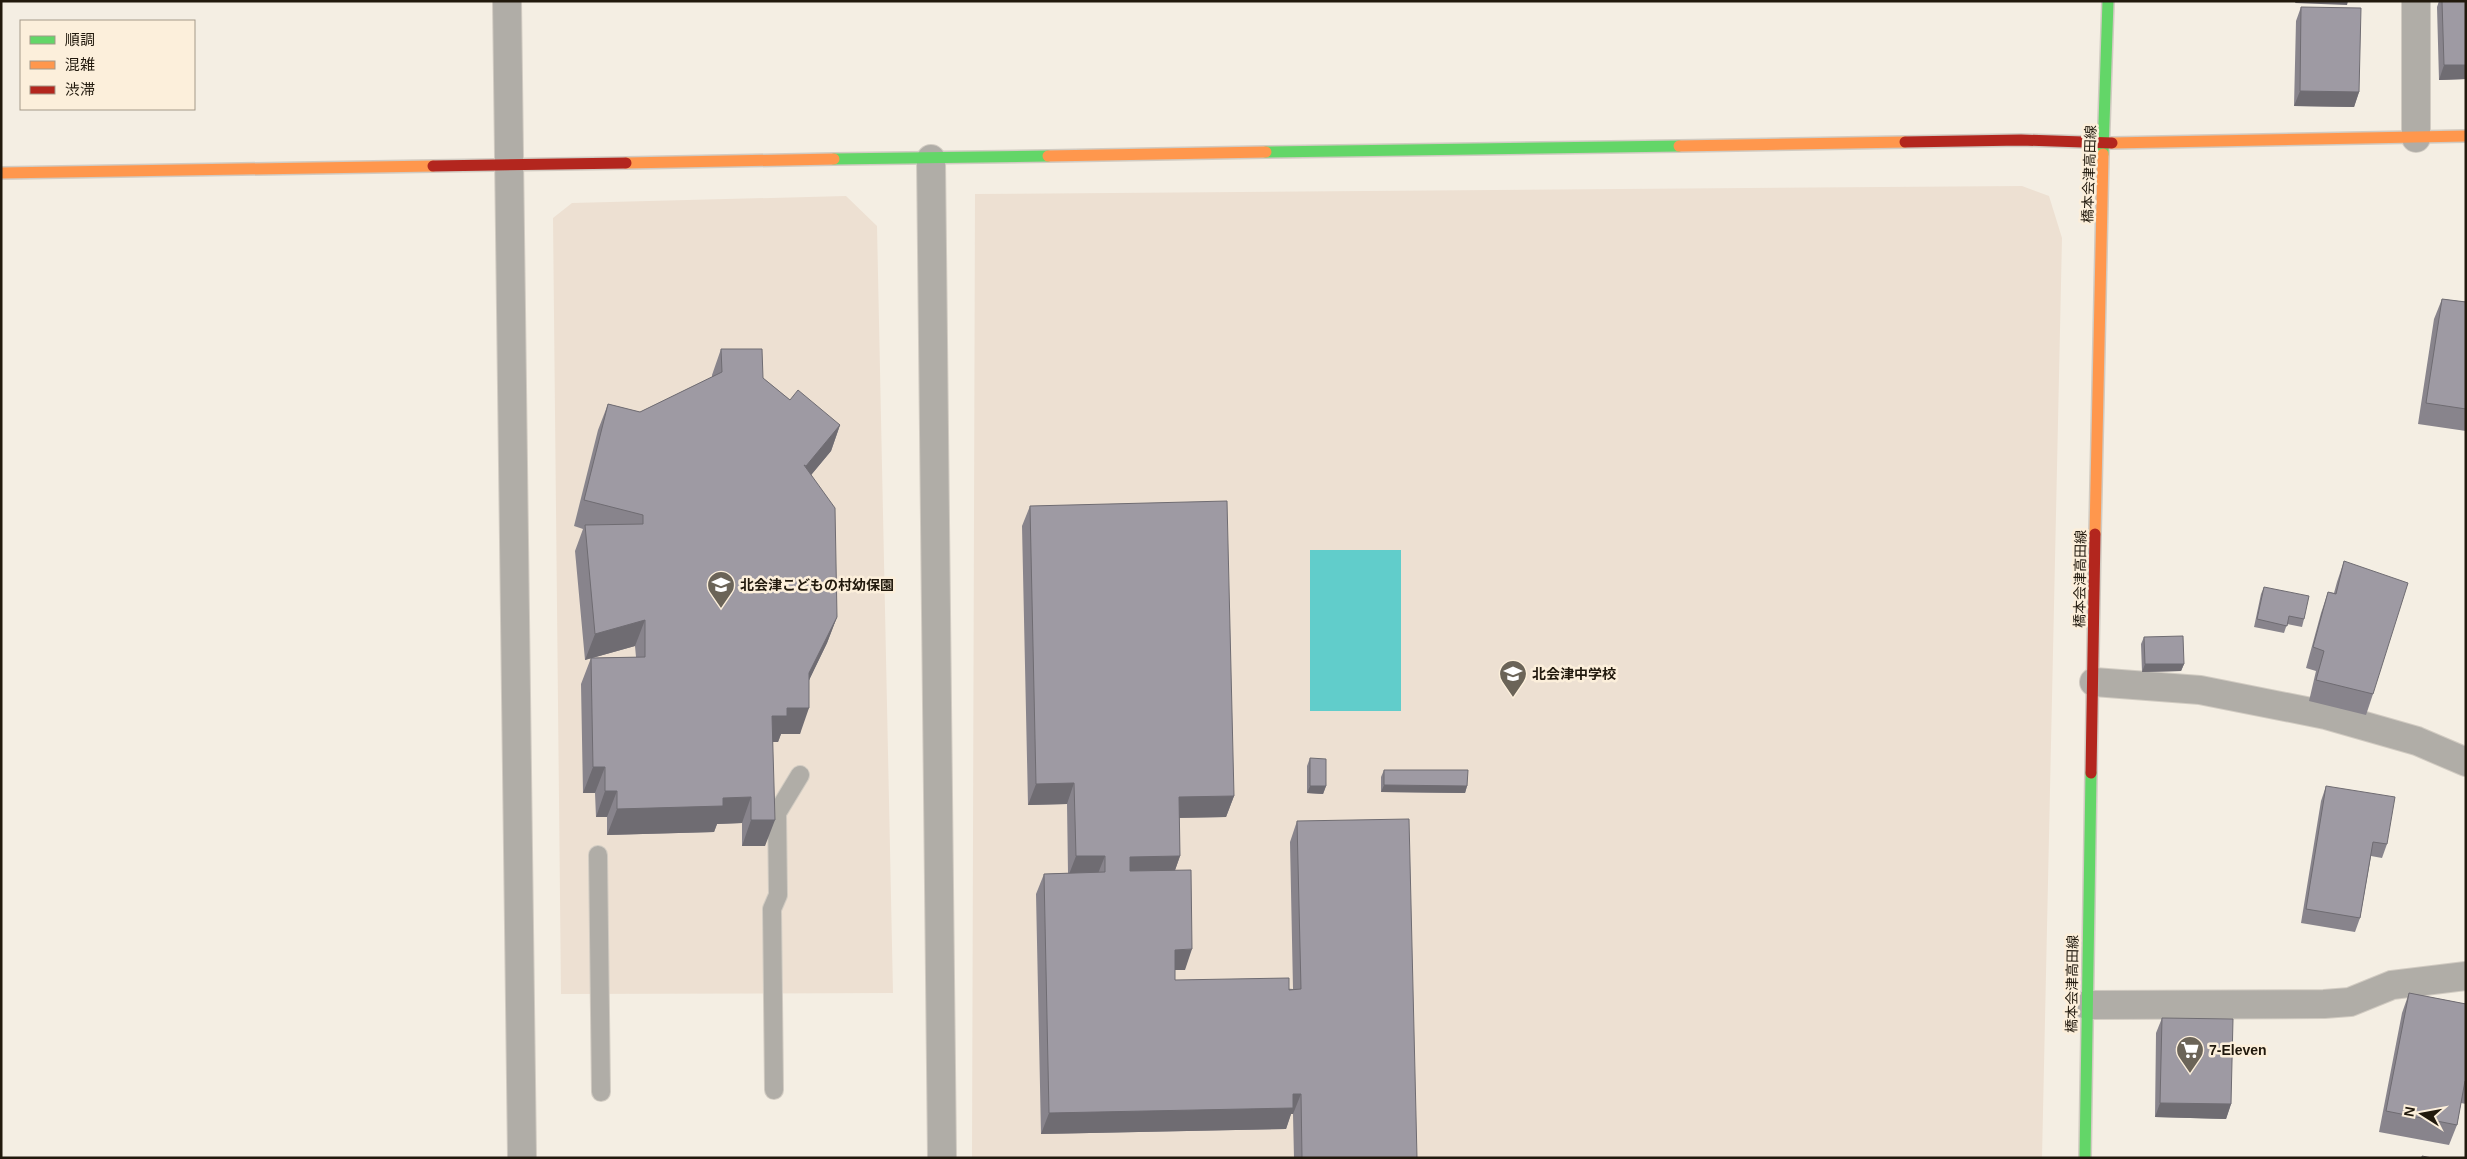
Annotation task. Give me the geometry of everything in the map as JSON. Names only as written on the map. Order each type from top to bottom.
[{"type":"street","points":[[507,1],[522,1158]]},
{"type":"street","name":"橋本会津高田線","points":[[2085,1158],[2094,682],[2098,306],[2105,144],[2108,1]]},
{"type":"street","points":[[2416,1],[2416,138]]},
{"type":"street","points":[[1,173],[2001,141],[2105,144],[2466,136]]},
{"type":"street","points":[[931,159],[942,1158]]},
{"type":"street","points":[[2094,682],[2200,690],[2326,715],[2418,740],[2466,762]]},
{"type":"street","points":[[2087,1004],[2324,1004],[2350,1002],[2392,985],[2466,976]]},
{"type":"lane","points":[[774,1090],[772,909],[778,895],[777,813],[800,775]]},
{"type":"lane","points":[[598,855],[601,1092]]},
{"type":"shaded area","name":"北会津中学校","points":[[2022,186],[2049,196],[2062,238],[2042,1158],[972,1158],[975,194]]},
{"type":"shaded area","name":"北会津こどもの村幼保園","points":[[846,196],[877,226],[893,993],[561,994],[553,218],[572,203]]},
{"type":"water","points":[[1310,550],[1401,550],[1401,711],[1310,711]]},
{"type":"building","points":[[2442,1],[2466,1],[2466,65],[2444,65]]},
{"type":"building","points":[[2301,7],[2361,8],[2359,92],[2300,91]]},
{"type":"building","points":[[2442,299],[2466,302],[2466,409],[2426,403]]},
{"type":"building","points":[[721,349],[762,349],[763,378],[790,400],[798,390],[840,425],[806,466],[804,465],[835,508],[837,617],[809,673],[809,708],[787,708],[787,716],[772,716],[775,820],[751,820],[751,797],[723,798],[723,806],[617,809],[617,791],[605,791],[605,767],[593,767],[591,658],[645,657],[645,620],[595,634],[585,525],[643,524],[643,515],[584,500],[608,404],[640,412],[722,372]]},
{"type":"building","points":[[1227,501],[1234,796],[1179,797],[1180,856],[1130,857],[1130,871],[1191,870],[1192,949],[1175,950],[1175,980],[1289,978],[1289,990],[1301,989],[1297,821],[1409,819],[1417,1158],[1302,1158],[1301,1094],[1293,1094],[1293,1108],[1049,1113],[1044,874],[1105,872],[1105,856],[1076,856],[1074,783],[1036,784],[1030,506]]},
{"type":"building","points":[[2344,561],[2408,583],[2373,694],[2316,680],[2324,651],[2313,647],[2328,592],[2336,594]]},
{"type":"building","points":[[2264,587],[2309,596],[2304,619],[2289,616],[2287,626],[2257,619]]},
{"type":"building","points":[[2183,636],[2184,664],[2145,664],[2144,637]]},
{"type":"building","points":[[1310,758],[1326,759],[1326,786],[1310,786]]},
{"type":"building","points":[[1384,770],[1468,770],[1467,786],[1384,785]]},
{"type":"building","points":[[2326,786],[2395,797],[2387,844],[2373,842],[2360,918],[2306,909]]},
{"type":"building","points":[[2409,993],[2466,1004],[2466,1081],[2457,1125],[2386,1111]]},
{"type":"building","points":[[2162,1018],[2233,1019],[2231,1104],[2160,1103]]},
{"type":"traffic: fast","points":[[2103,154],[2108,1]]},
{"type":"traffic: fast","points":[[1266,152],[1679,146]]},
{"type":"traffic: fast","points":[[834,159],[1048,156]]},
{"type":"traffic: fast","points":[[2085,1158],[2091,773]]},
{"type":"traffic: slow","points":[[2112,143],[2466,136]]},
{"type":"traffic: slow","points":[[1679,146],[1905,142]]},
{"type":"traffic: slow","points":[[1048,156],[1266,152]]},
{"type":"traffic: slow","points":[[2095,534],[2103,154]]},
{"type":"traffic: slow","points":[[626,163],[834,159]]},
{"type":"traffic: slow","points":[[1,173],[433,166]]},
{"type":"traffic: jam","points":[[1905,142],[2021,140],[2112,143]]},
{"type":"traffic: jam","points":[[433,166],[626,163]]},
{"type":"traffic: jam","points":[[2091,773],[2095,534]]},
{"type":"place","name":"北会津こどもの村幼保園","points":[[721,609]]},
{"type":"place","name":"北会津中学校","points":[[1513,698]]},
{"type":"place","name":"7-Eleven","points":[[2190,1074]]}]
